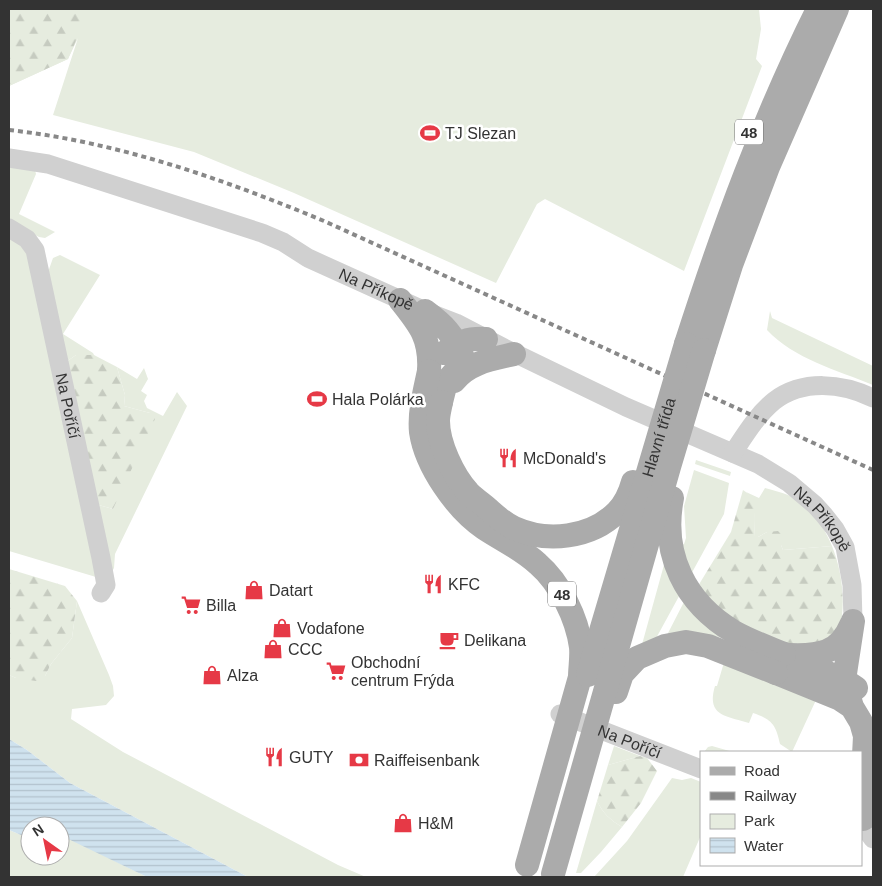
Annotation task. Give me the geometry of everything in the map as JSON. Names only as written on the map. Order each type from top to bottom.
[{"type":"main road","name":"48","points":[[800,9],[800,67]]},
{"type":"main road","name":"48","points":[[740,213],[776,174],[800,67],[818,9]]},
{"type":"main road","name":"48","points":[[800,67],[837,9]]},
{"type":"main road","name":"48","points":[[740,213],[739,158],[752,122],[800,67],[856,9]]},
{"type":"main road","name":"Hlavní třída","points":[[542,874],[695,347],[740,213]]},
{"type":"main road","name":"48","points":[[400,300],[421,326],[425,334],[429,353],[442,385]]},
{"type":"main road","points":[[425,311],[442,324],[457,343],[473,338],[486,339]]},
{"type":"main road","name":"48","points":[[457,343],[441,356],[442,385],[438,421],[442,444],[452,467],[468,492],[502,521],[522,532],[542,536],[577,534],[588,531],[618,512],[626,500],[635,477],[664,379],[695,347]]},
{"type":"main road","name":"48","points":[[695,347],[701,394],[669,516],[669,532],[673,557],[690,592],[712,617],[782,661],[820,691],[840,699],[857,700]]},
{"type":"main road","points":[[442,385],[476,364],[514,354]]},
{"type":"main road","name":"48","points":[[442,385],[423,398],[421,431],[428,457],[444,486],[465,512],[483,527],[539,564],[561,592],[569,608],[581,648],[580,677],[542,874]]},
{"type":"main road","name":"48","points":[[782,661],[830,650],[845,637],[852,622]]},
{"type":"main road","name":"48","points":[[852,622],[857,700],[873,722]]},
{"type":"main road","points":[[844,680],[852,622]]},
{"type":"main road","name":"48","points":[[542,874],[578,827],[622,674],[643,655],[665,646],[680,643],[693,642],[782,661],[844,680],[853,685],[865,736],[862,795],[869,820]]},
{"type":"main road","points":[[820,691],[833,687],[844,680],[855,658]]},
{"type":"main road","name":"48","points":[[869,820],[873,791]]},
{"type":"street","name":"Na Příkopě","points":[[9,158],[48,164],[254,230],[283,242],[308,258],[456,323],[514,354],[626,407],[758,464],[789,483],[815,505],[835,528],[845,547],[849,565],[852,585],[852,622]]},
{"type":"street","name":"Na Poříčí","points":[[9,228],[27,239],[35,250],[101,558],[106,586],[101,593]]},
{"type":"street","points":[[733,453],[763,412],[790,392],[804,387],[832,386],[851,389],[873,398]]},
{"type":"street","name":"Na Poříčí","points":[[560,714],[700,769]]},
{"type":"green space","name":"TJ Slezan","points":[[9,9],[759,9],[761,29],[756,59],[762,66],[684,271],[545,199],[537,204],[496,283],[294,193],[194,152],[53,115],[78,38],[68,59],[9,86]]},
{"type":"green space","points":[[9,9],[103,9],[86,22],[81,29],[68,59],[9,86]]},
{"type":"green space","points":[[9,168],[35,170],[36,174],[19,214],[55,232],[45,238],[39,237],[9,222]]},
{"type":"green space","points":[[9,236],[26,246],[96,577],[9,551]]},
{"type":"green space","points":[[60,255],[100,275],[63,334],[94,355],[76,355],[66,362],[47,275],[53,258]]},
{"type":"green space","points":[[770,311],[772,318],[873,366],[873,385],[817,363],[790,349],[767,330]]},
{"type":"green space","points":[[76,355],[94,355],[117,367],[125,395],[124,406],[150,413],[155,419],[113,509],[95,504],[66,362]]},
{"type":"green space","points":[[117,367],[137,379],[144,368],[148,379],[141,391],[147,395],[144,401],[147,408],[163,416],[177,392],[187,406],[115,554],[114,568],[109,577],[95,504],[113,509],[150,413],[124,406],[125,395]]},
{"type":"green space","points":[[696,460],[731,472],[730,476],[695,464]]},
{"type":"green space","points":[[694,470],[729,483],[724,514],[654,642],[641,648],[667,554],[684,544],[686,538],[684,506]]},
{"type":"green space","points":[[765,488],[788,495],[803,504],[825,531],[832,546],[783,550],[781,545],[767,532],[754,537],[755,519],[753,507],[746,492],[759,498]]},
{"type":"green space","points":[[743,490],[748,494],[753,505],[755,517],[754,537],[767,532],[778,531],[784,537],[781,545],[783,550],[832,546],[839,567],[843,600],[839,633],[801,651],[729,618],[698,586],[731,532]]},
{"type":"green space","points":[[9,569],[65,586],[77,601],[72,638],[51,664],[45,676],[36,681],[9,675]]},
{"type":"green space","points":[[686,598],[722,638],[694,634],[666,637]]},
{"type":"green space","points":[[77,601],[109,675],[114,696],[106,705],[72,709],[71,719],[123,752],[338,865],[366,877],[248,877],[70,783],[27,750],[9,739],[9,675],[16,678],[45,676],[51,664],[72,638]]},
{"type":"green space","points":[[725,659],[816,700],[792,751],[790,751],[780,744],[777,732],[768,720],[753,713],[749,723],[720,713],[713,703],[715,686],[717,686]]},
{"type":"green space","points":[[614,746],[640,756],[608,765]]},
{"type":"green space","points":[[712,746],[730,751],[705,751]]},
{"type":"green space","points":[[640,756],[647,758],[657,771],[641,803],[622,827],[607,816],[597,801],[608,765]]},
{"type":"green space","points":[[672,778],[682,780],[691,778],[700,782],[700,837],[683,877],[594,877],[627,841]]},
{"type":"green space","points":[[597,801],[607,816],[622,827],[581,873],[576,873]]},
{"type":"green space","points":[[9,830],[20,835],[20,866],[70,866],[70,838],[147,877],[9,877]]},
{"type":"water","points":[[9,739],[27,750],[70,783],[248,877],[147,877],[70,840],[70,816],[20,816],[20,835],[9,830]]},
{"type":"railway","points":[[9,130],[90,143],[130,153],[170,164],[248,191],[324,221],[873,470]]},
{"type":"place","name":"TJ Slezan","points":[[430,133]]},
{"type":"place","name":"Hala Polárka","points":[[317,399]]},
{"type":"place","name":"McDonald's","points":[[508,458]]},
{"type":"place","name":"KFC","points":[[433,584]]},
{"type":"place","name":"Datart","points":[[254,590]]},
{"type":"place","name":"Billa","points":[[191,605]]},
{"type":"place","name":"Vodafone","points":[[282,628]]},
{"type":"place","name":"Delikana","points":[[449,640]]},
{"type":"place","name":"CCC","points":[[273,649]]},
{"type":"place","name":"Obchodní centrum Frýda","points":[[336,671]]},
{"type":"place","name":"Alza","points":[[212,675]]},
{"type":"place","name":"GUTY","points":[[274,757]]},
{"type":"place","name":"Raiffeisenbank","points":[[359,760]]},
{"type":"place","name":"H&M","points":[[403,823]]}]
